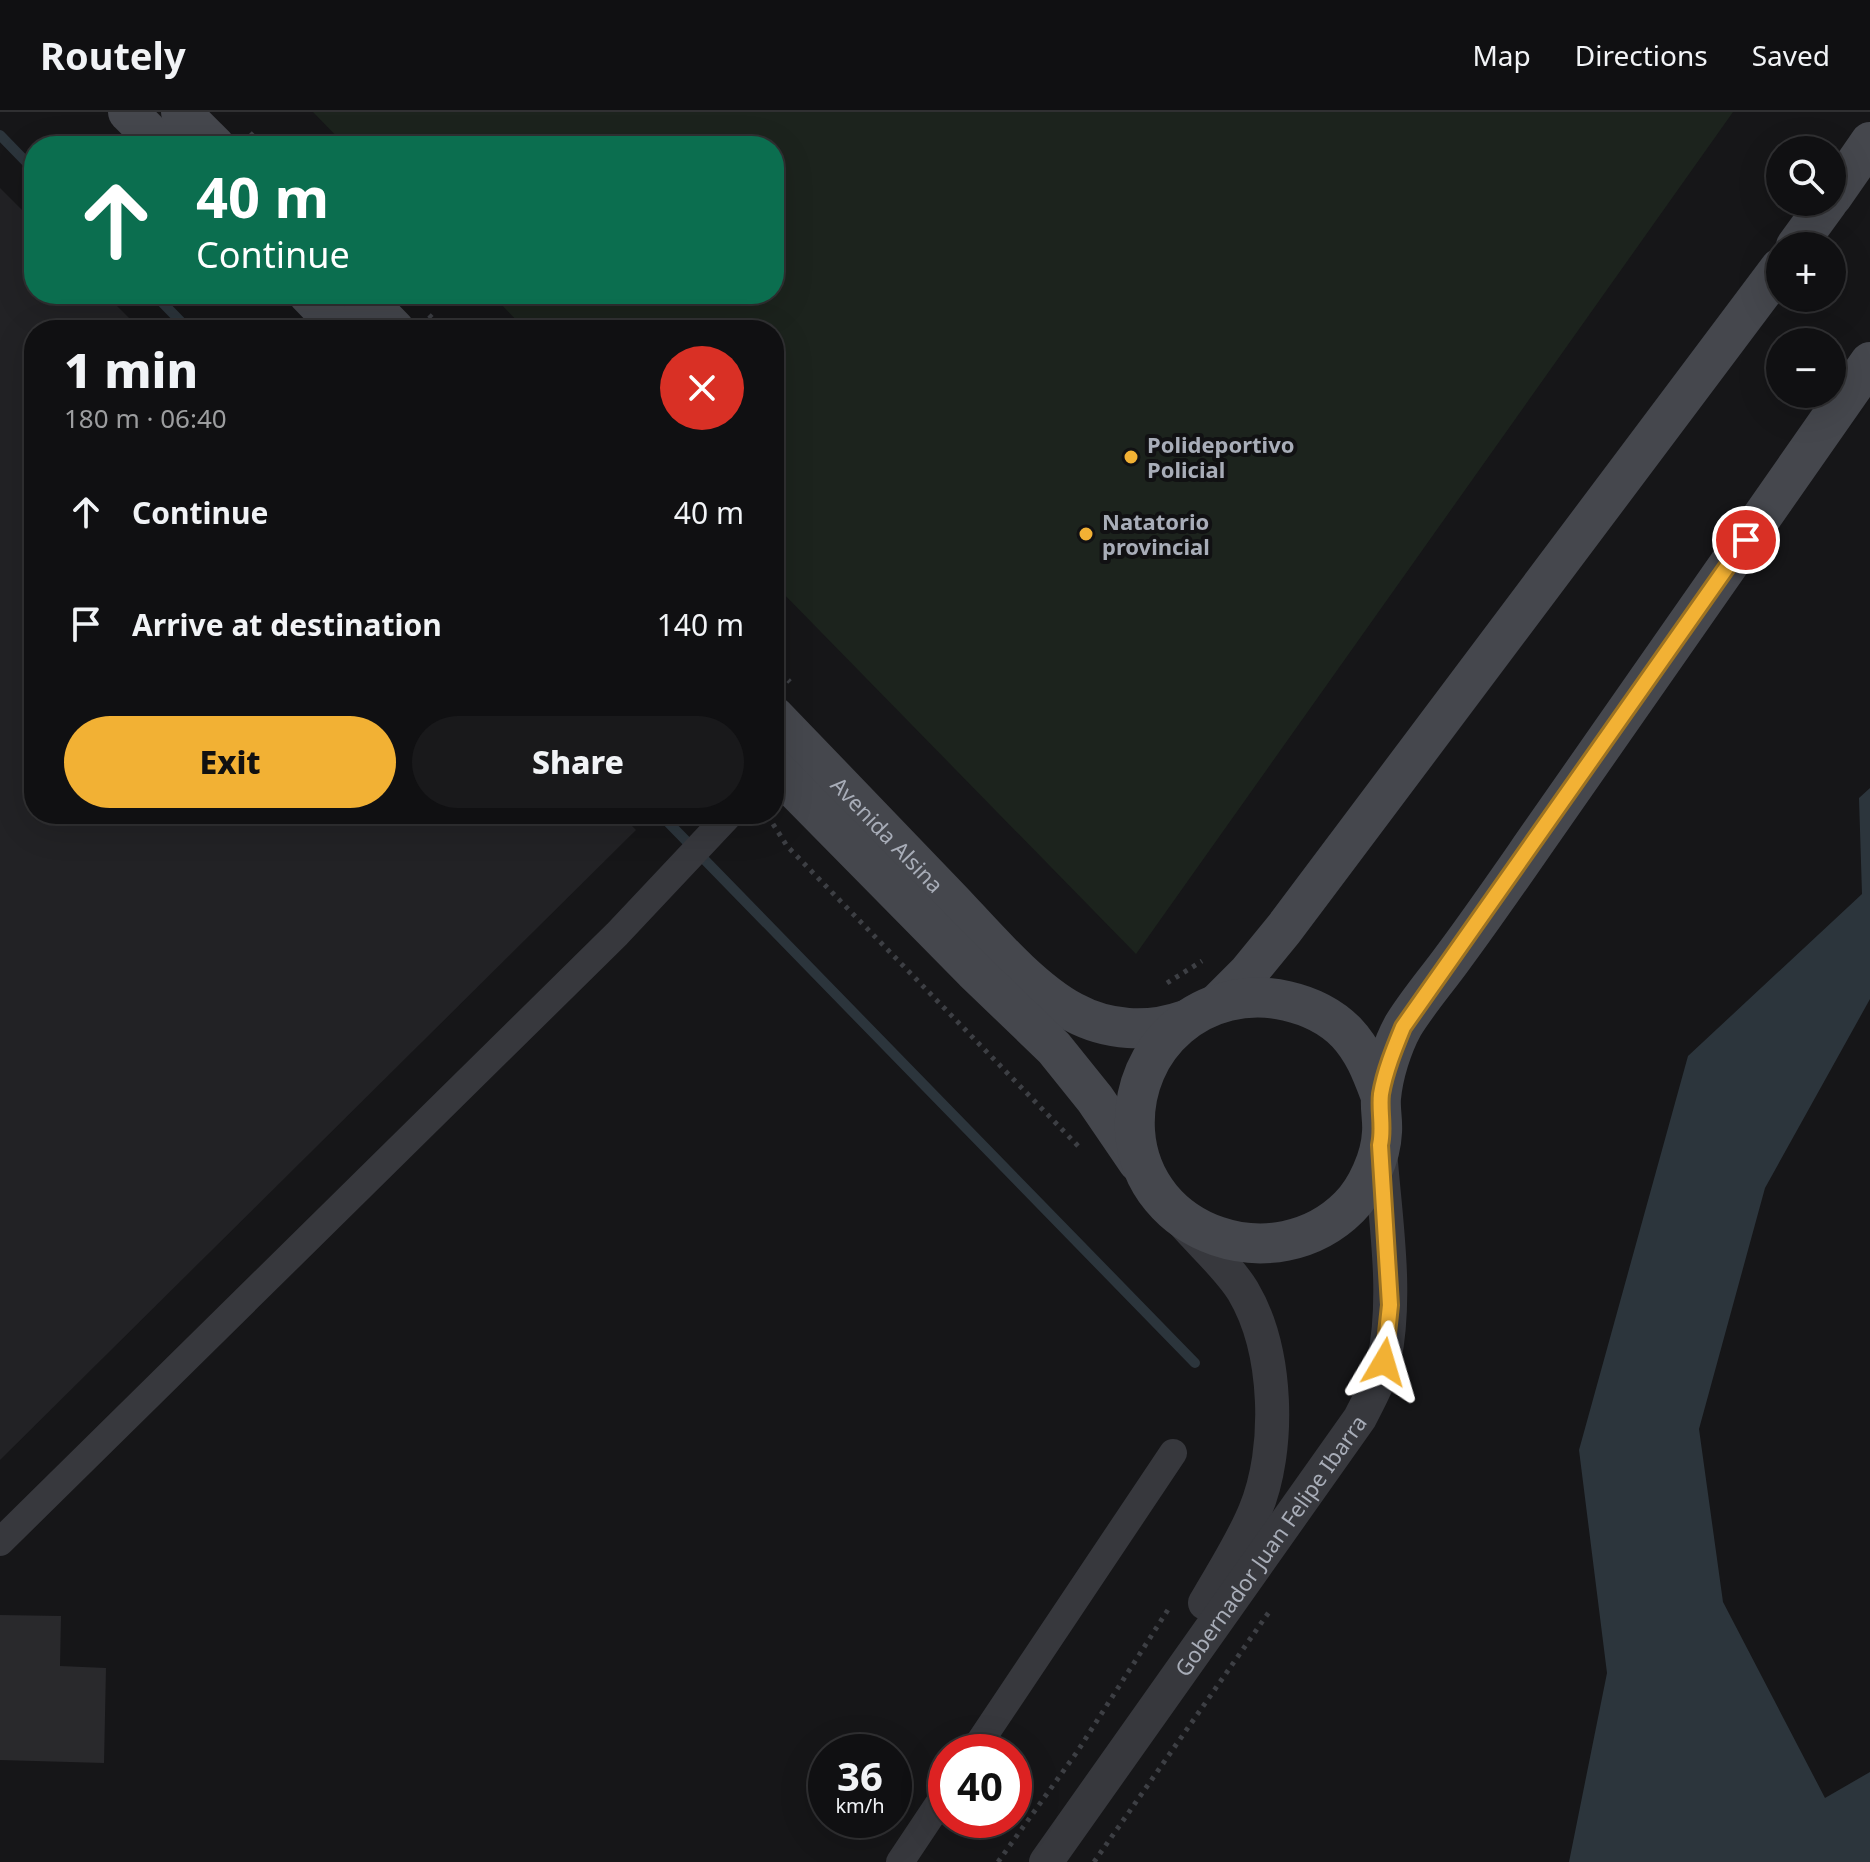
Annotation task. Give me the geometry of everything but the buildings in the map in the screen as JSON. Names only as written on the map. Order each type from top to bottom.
[{"type":"main road","points":[[128,112],[152,136]]},
{"type":"main road","points":[[181,112],[205,136]]},
{"type":"main road","points":[[1846,177],[1870,142]]},
{"type":"main road","points":[[1147,1175],[1135,1133],[1138,1090],[1156,1050],[1248,973],[1284,929],[1766,287]]},
{"type":"main road","points":[[318,304],[333,320]]},
{"type":"main road","points":[[370,304],[385,320]]},
{"type":"main road","points":[[987,961],[1095,1099],[1172,1209],[1208,1234],[1245,1244],[1284,1243],[1320,1230],[1351,1205],[1372,1173],[1382,1136],[1381,1097],[1391,1056],[1403,1027],[1870,362]]},
{"type":"main road","name":"Avenida Alsina","points":[[784,744],[987,961]]},
{"type":"main road","points":[[987,961],[1076,1013],[1115,1027],[1160,1028],[1224,1000],[1266,996],[1309,1006],[1344,1030],[1368,1061],[1381,1097]]},
{"type":"street","points":[[0,1542],[617,934],[720,824]]},
{"type":"street","name":"Gobernador Juan Felipe Ibarra","points":[[1046,1862],[1360,1418],[1372,1394],[1384,1362],[1390,1305],[1380,1145]]},
{"type":"street","name":"Gobernador Juan Felipe Ibarra","points":[[1129,1743],[1254,1513],[1267,1475],[1272,1429],[1268,1368],[1259,1327],[1242,1290],[1172,1209]]},
{"type":"street","points":[[985,1734],[1173,1453]]},
{"type":"street","points":[[900,1862],[928,1820]]},
{"type":"path","points":[[773,824],[787,846],[1085,1153]]},
{"type":"path","points":[[1159,986],[1199,965],[1210,954]]},
{"type":"path","points":[[998,1862],[1077,1752],[1176,1598]]},
{"type":"path","points":[[1094,1862],[1274,1605]]},
{"type":"shaded area","name":"Polideportivo Policial","points":[[313,112],[1733,112],[1136,954],[784,594],[784,320],[516,320],[501,304],[784,304],[784,136],[336,136]]},
{"type":"shaded area","points":[[0,188],[24,212],[24,304],[115,304],[131,320],[24,320],[24,824],[630,824],[636,830],[0,1460]]},
{"type":"shaded area","points":[[1870,788],[1870,999],[1765,1188],[1699,1429],[1723,1602],[1825,1798],[1870,1772],[1870,1862],[1569,1862],[1607,1673],[1579,1450],[1688,1056],[1862,894],[1859,798]]},
{"type":"waterway","points":[[0,135],[24,160]]},
{"type":"waterway","points":[[164,304],[179,320]]},
{"type":"waterway","points":[[670,824],[1195,1363]]},
{"type":"place","name":"Polideportivo Policial","points":[[1131,457]]},
{"type":"place","name":"Natatorio provincial","points":[[1086,534]]},
{"type":"route","points":[[1384,1362],[1390,1305],[1380,1145],[1381,1097],[1391,1056],[1403,1027],[1746,540]]}]
